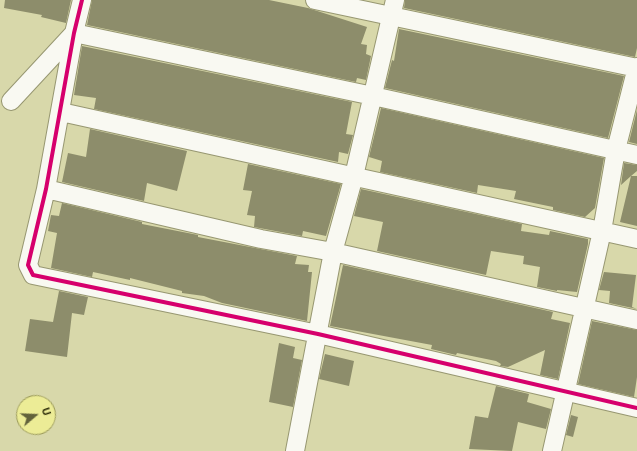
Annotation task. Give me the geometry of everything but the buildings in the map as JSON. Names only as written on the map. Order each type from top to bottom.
[{"type":"street","points":[[82,0],[74,33],[46,189],[28,266],[33,275],[318,334],[565,393],[637,408]]},
{"type":"street","points":[[315,0],[393,8],[637,67],[616,150],[602,231],[552,451]]},
{"type":"street","points":[[295,451],[333,252],[354,176],[393,8]]},
{"type":"street","points":[[74,33],[373,96],[637,155]]},
{"type":"street","points":[[11,101],[74,33]]},
{"type":"street","points":[[61,112],[637,239]]},
{"type":"street","points":[[46,189],[254,237],[333,252],[585,307],[637,320]]},
{"type":"cycle path","points":[[82,0],[74,33],[46,189],[28,265],[33,275],[318,334],[637,408]]}]
